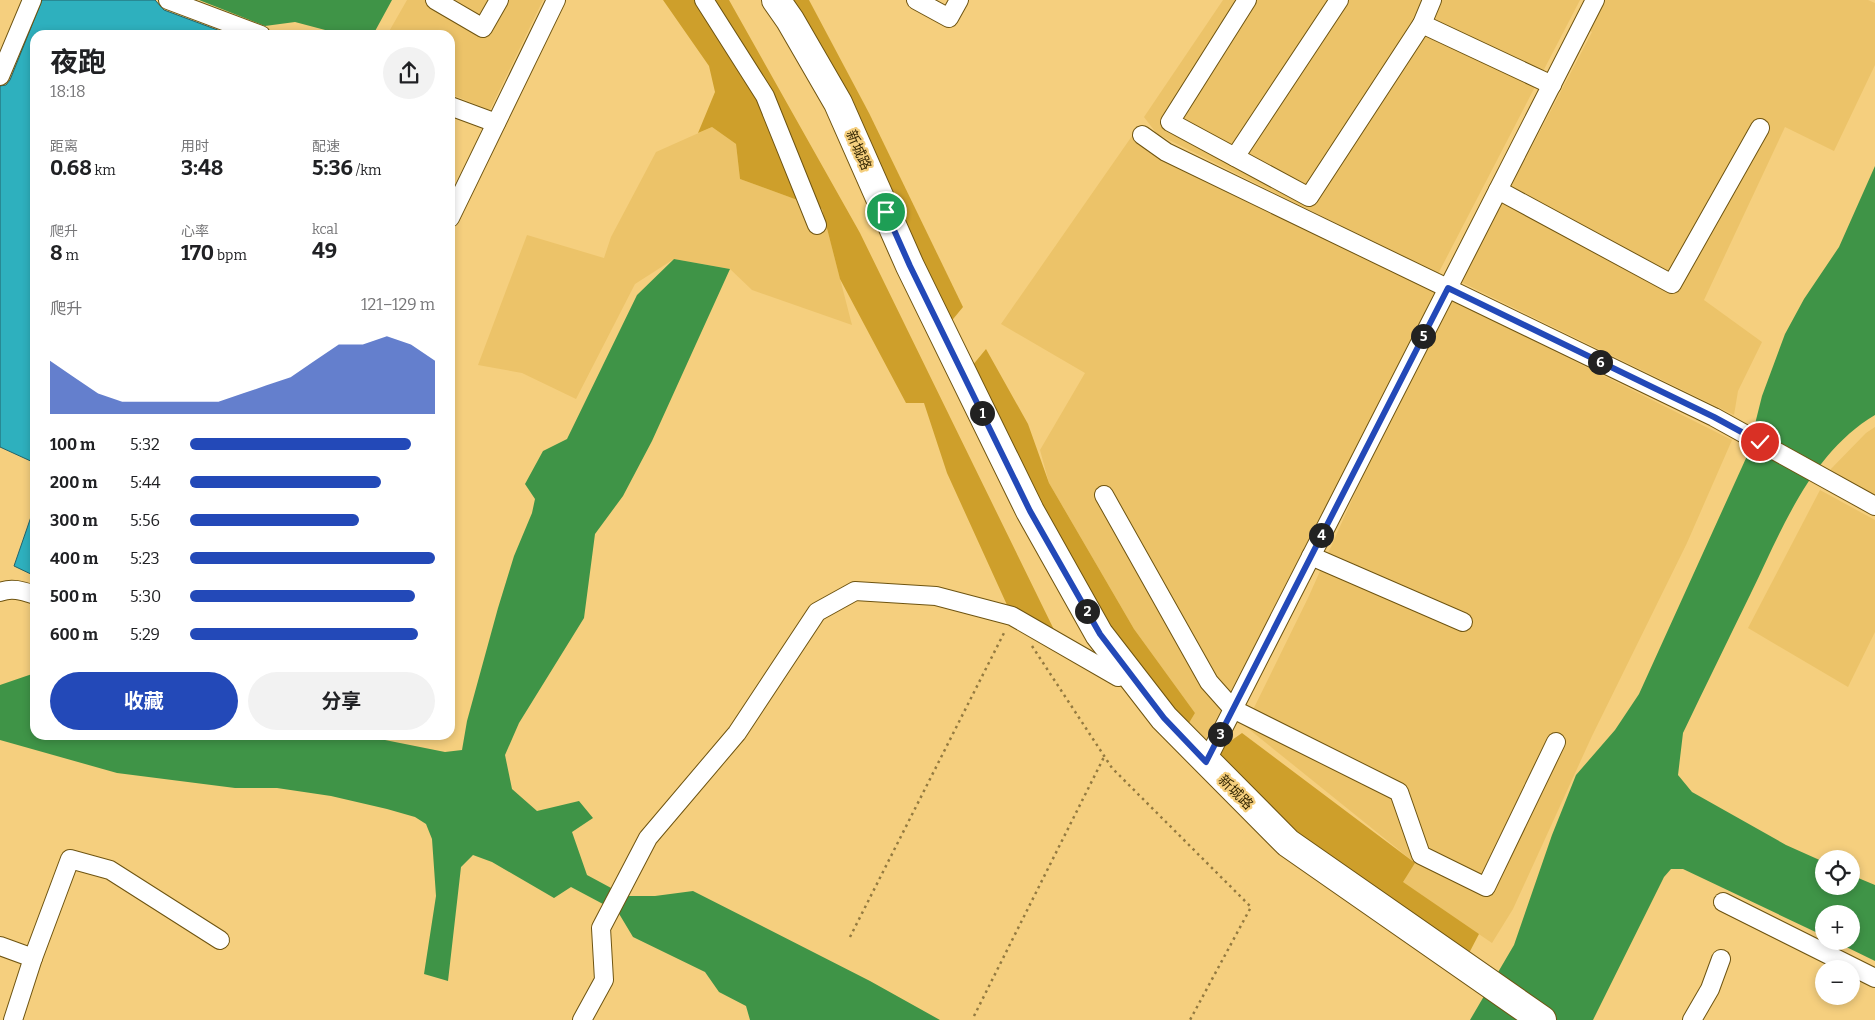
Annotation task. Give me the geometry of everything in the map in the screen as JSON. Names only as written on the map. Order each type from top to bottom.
[{"type":"main road","name":"新城路","points":[[761,0],[780,27],[827,109],[899,271],[1020,516],[1090,640],[1155,726],[1281,852],[1481,986],[1542,1020]]},
{"type":"main road","name":"新城路","points":[[776,0],[790,20],[838,103],[910,266],[1022,493],[1095,626],[1164,718],[1288,843],[1481,986],[1518,1020]]},
{"type":"street","points":[[0,76],[32,0]]},
{"type":"street","points":[[168,0],[248,30]]},
{"type":"street","points":[[436,0],[482,28],[499,0]]},
{"type":"street","points":[[455,208],[556,0]]},
{"type":"street","points":[[704,0],[765,96],[817,225]]},
{"type":"street","points":[[916,0],[949,18],[959,0]]},
{"type":"street","points":[[1247,0],[1170,122],[1309,197],[1422,24],[1432,0]]},
{"type":"street","points":[[1235,157],[1339,0]]},
{"type":"street","points":[[1206,762],[1595,0]]},
{"type":"street","points":[[1422,24],[1552,85]]},
{"type":"street","points":[[455,108],[496,123]]},
{"type":"street","points":[[1498,190],[1672,284],[1760,128]]},
{"type":"street","points":[[1142,135],[1166,152],[1714,417],[1875,506]]},
{"type":"street","points":[[1104,494],[1209,682],[1233,709],[1399,792],[1421,855],[1486,887],[1556,742]]},
{"type":"street","points":[[1311,556],[1463,622]]},
{"type":"street","points":[[0,592],[7,589],[23,590],[30,593]]},
{"type":"street","points":[[582,1020],[604,980],[601,928],[648,838],[737,734],[817,612],[855,591],[936,596],[1012,616],[1118,677]]},
{"type":"street","points":[[14,1020],[33,958],[70,859],[110,870],[220,940]]},
{"type":"street","points":[[1723,902],[1875,978]]},
{"type":"street","points":[[0,946],[33,958]]},
{"type":"street","points":[[1692,1020],[1710,989],[1721,959]]},
{"type":"path","points":[[850,938],[1012,616]]},
{"type":"path","points":[[1028,641],[1112,768],[1251,908],[1190,1020]]},
{"type":"path","points":[[974,1016],[1104,757]]},
{"type":"shaded area","points":[[199,0],[392,0],[376,30],[325,30],[295,22],[265,26]]},
{"type":"shaded area","points":[[407,0],[543,0],[490,110],[455,96],[455,30],[390,30]]},
{"type":"shaded area","points":[[663,0],[729,0],[860,233],[1061,644],[1012,616],[947,473],[924,403],[906,403],[840,279],[822,209],[740,179],[736,144],[712,127],[698,133],[715,92],[709,66]]},
{"type":"shaded area","points":[[786,0],[809,0],[869,113],[963,307],[949,324]]},
{"type":"shaded area","points":[[1223,0],[1580,0],[1438,274],[1157,134],[1144,117]]},
{"type":"shaded area","points":[[1595,0],[1868,0],[1875,3],[1875,65],[1834,151],[1785,127],[1704,300],[1762,342],[1738,391],[1734,415],[1461,282],[1592,32],[1581,27]]},
{"type":"shaded area","points":[[712,127],[736,144],[740,179],[822,209],[852,325],[752,290],[730,269],[674,259],[635,284],[576,399],[522,373],[478,365],[527,235],[604,258],[611,237],[656,152]]},
{"type":"shaded area","points":[[1132,136],[1216,184],[1437,291],[1204,743],[1186,728],[1195,713],[1134,629],[1049,483],[1040,450],[1085,373],[1001,324]]},
{"type":"shaded area","points":[[1875,166],[1875,415],[1853,431],[1833,450],[1816,471],[1787,519],[1683,733],[1678,775],[1692,792],[1786,845],[1815,858],[1815,895],[1860,895],[1860,879],[1875,885],[1875,961],[1852,950],[1860,950],[1860,905],[1815,905],[1815,932],[1683,869],[1671,869],[1664,877],[1593,1020],[1470,1020],[1514,945],[1552,835],[1576,775],[1615,730],[1639,694],[1747,456],[1762,396],[1785,334],[1804,299],[1839,247]]},
{"type":"shaded area","points":[[674,259],[730,269],[652,441],[623,496],[595,534],[584,618],[519,723],[505,755],[512,789],[537,811],[579,801],[593,818],[572,832],[587,875],[626,896],[655,896],[693,891],[870,981],[940,1020],[750,1020],[746,1006],[719,992],[705,972],[633,937],[618,912],[571,887],[554,898],[492,862],[473,855],[461,867],[448,981],[424,974],[436,896],[432,839],[426,824],[415,817],[331,796],[277,788],[235,788],[117,773],[0,740],[0,685],[30,675],[30,740],[385,740],[445,752],[462,750],[467,721],[498,608],[514,556],[532,513],[535,499],[525,484],[543,451],[567,439],[637,295]]},
{"type":"shaded area","points":[[1450,299],[1732,440],[1687,543],[1592,736],[1513,909],[1492,943],[1402,882],[1415,863],[1245,726],[1308,598],[1397,399]]},
{"type":"shaded area","points":[[986,349],[1028,424],[1049,483],[1134,629],[1195,713],[1186,728],[1099,619],[972,366]]},
{"type":"shaded area","points":[[1875,427],[1875,496],[1828,472],[1866,433]]},
{"type":"shaded area","points":[[1820,490],[1875,520],[1875,632],[1848,687],[1748,628]]},
{"type":"shaded area","points":[[1242,733],[1415,863],[1403,882],[1479,934],[1467,957],[1300,840],[1218,761],[1222,747]]},
{"type":"building","points":[[42,0],[155,0],[164,10],[218,30],[30,30]]},
{"type":"building","points":[[30,30],[30,461],[0,447],[0,86],[6,85],[10,80]]},
{"type":"building","points":[[30,520],[30,574],[14,566]]},
{"type":"route","points":[[886,212],[910,266],[1030,511],[1100,634],[1164,718],[1206,762],[1448,288],[1714,417],[1760,442]]}]
